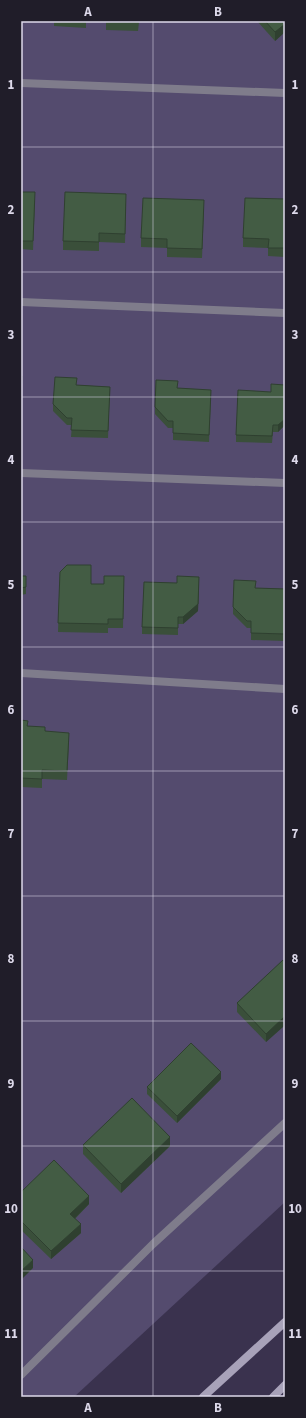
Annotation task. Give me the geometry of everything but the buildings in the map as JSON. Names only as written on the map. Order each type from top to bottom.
[{"type":"street","points":[[21,83],[285,93]]},
{"type":"street","points":[[21,302],[285,313]]},
{"type":"street","points":[[21,473],[285,483]]},
{"type":"street","points":[[21,673],[285,689]]},
{"type":"street","points":[[21,1375],[153,1244],[285,1123]]},
{"type":"street","points":[[203,1397],[285,1322]]},
{"type":"street","points":[[272,1397],[285,1385]]},
{"type":"shaded area","points":[[21,21],[285,21],[285,1202],[74,1397],[21,1397]]}]
